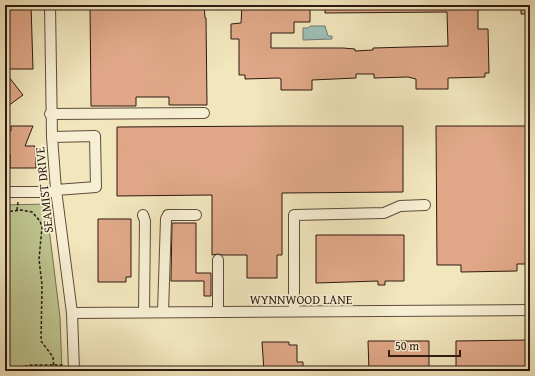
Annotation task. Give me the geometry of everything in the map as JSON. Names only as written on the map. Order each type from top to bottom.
[{"type":"street","name":"SEAMIST DRIVE","points":[[50,5],[50,114],[56,191],[72,313],[74,368]]},
{"type":"street","points":[[50,114],[204,113]]},
{"type":"street","points":[[5,192],[56,191],[96,187],[95,136],[52,137]]},
{"type":"street","points":[[294,312],[294,215],[384,213],[400,206],[425,205]]},
{"type":"street","points":[[163,312],[166,219],[168,215],[196,214]]},
{"type":"street","points":[[143,215],[145,222],[144,312]]},
{"type":"street","points":[[218,260],[218,312]]},
{"type":"street","name":"WYNNWOOD LANE","points":[[72,313],[530,310]]},
{"type":"path","points":[[5,212],[21,210],[32,212],[40,220],[42,226],[39,259],[42,285],[41,341],[51,355],[54,371]]},
{"type":"path","points":[[5,370],[31,365],[53,365],[74,368]]},
{"type":"green space","points":[[46,204],[60,317],[62,371],[5,371],[5,205]]},
{"type":"water","points":[[310,26],[325,26],[328,36],[332,36],[332,39],[303,40],[303,28],[308,28]]},
{"type":"building","points":[[7,5],[31,5],[33,69],[5,69]]},
{"type":"building","points":[[90,5],[204,5],[206,18],[207,105],[169,105],[169,97],[136,97],[136,106],[91,106]]},
{"type":"building","points":[[242,5],[310,5],[310,22],[294,22],[294,33],[271,33],[271,48],[343,48],[355,49],[355,51],[373,50],[373,48],[448,46],[447,12],[325,13],[325,5],[478,5],[478,29],[488,29],[489,73],[485,73],[485,77],[448,78],[448,89],[416,89],[416,79],[408,77],[374,78],[374,74],[356,74],[356,78],[312,80],[312,90],[281,90],[281,79],[279,78],[245,79],[245,75],[239,75],[239,39],[231,39],[231,24],[241,23]]},
{"type":"building","points":[[521,5],[530,5],[530,14],[521,14]]},
{"type":"building","points":[[5,72],[23,95],[8,106],[5,101]]},
{"type":"building","points":[[11,126],[33,126],[25,146],[35,146],[36,168],[10,168],[10,154],[5,154],[5,131],[11,131]]},
{"type":"building","points":[[403,126],[403,192],[282,193],[282,255],[277,255],[277,278],[247,278],[247,255],[212,255],[212,195],[117,196],[117,127]]},
{"type":"building","points":[[436,126],[530,126],[530,264],[517,264],[517,271],[461,272],[461,265],[437,265]]},
{"type":"building","points":[[98,219],[131,219],[131,277],[126,277],[126,282],[98,282]]},
{"type":"building","points":[[172,223],[196,223],[196,273],[211,273],[211,296],[204,296],[204,281],[171,281]]},
{"type":"building","points":[[316,235],[404,235],[404,281],[385,281],[385,285],[378,285],[378,281],[316,283]]},
{"type":"building","points":[[528,340],[528,371],[456,371],[456,341]]},
{"type":"building","points":[[368,341],[429,341],[429,371],[369,371]]},
{"type":"building","points":[[262,342],[289,342],[289,345],[297,345],[297,362],[303,362],[303,371],[264,371]]}]
